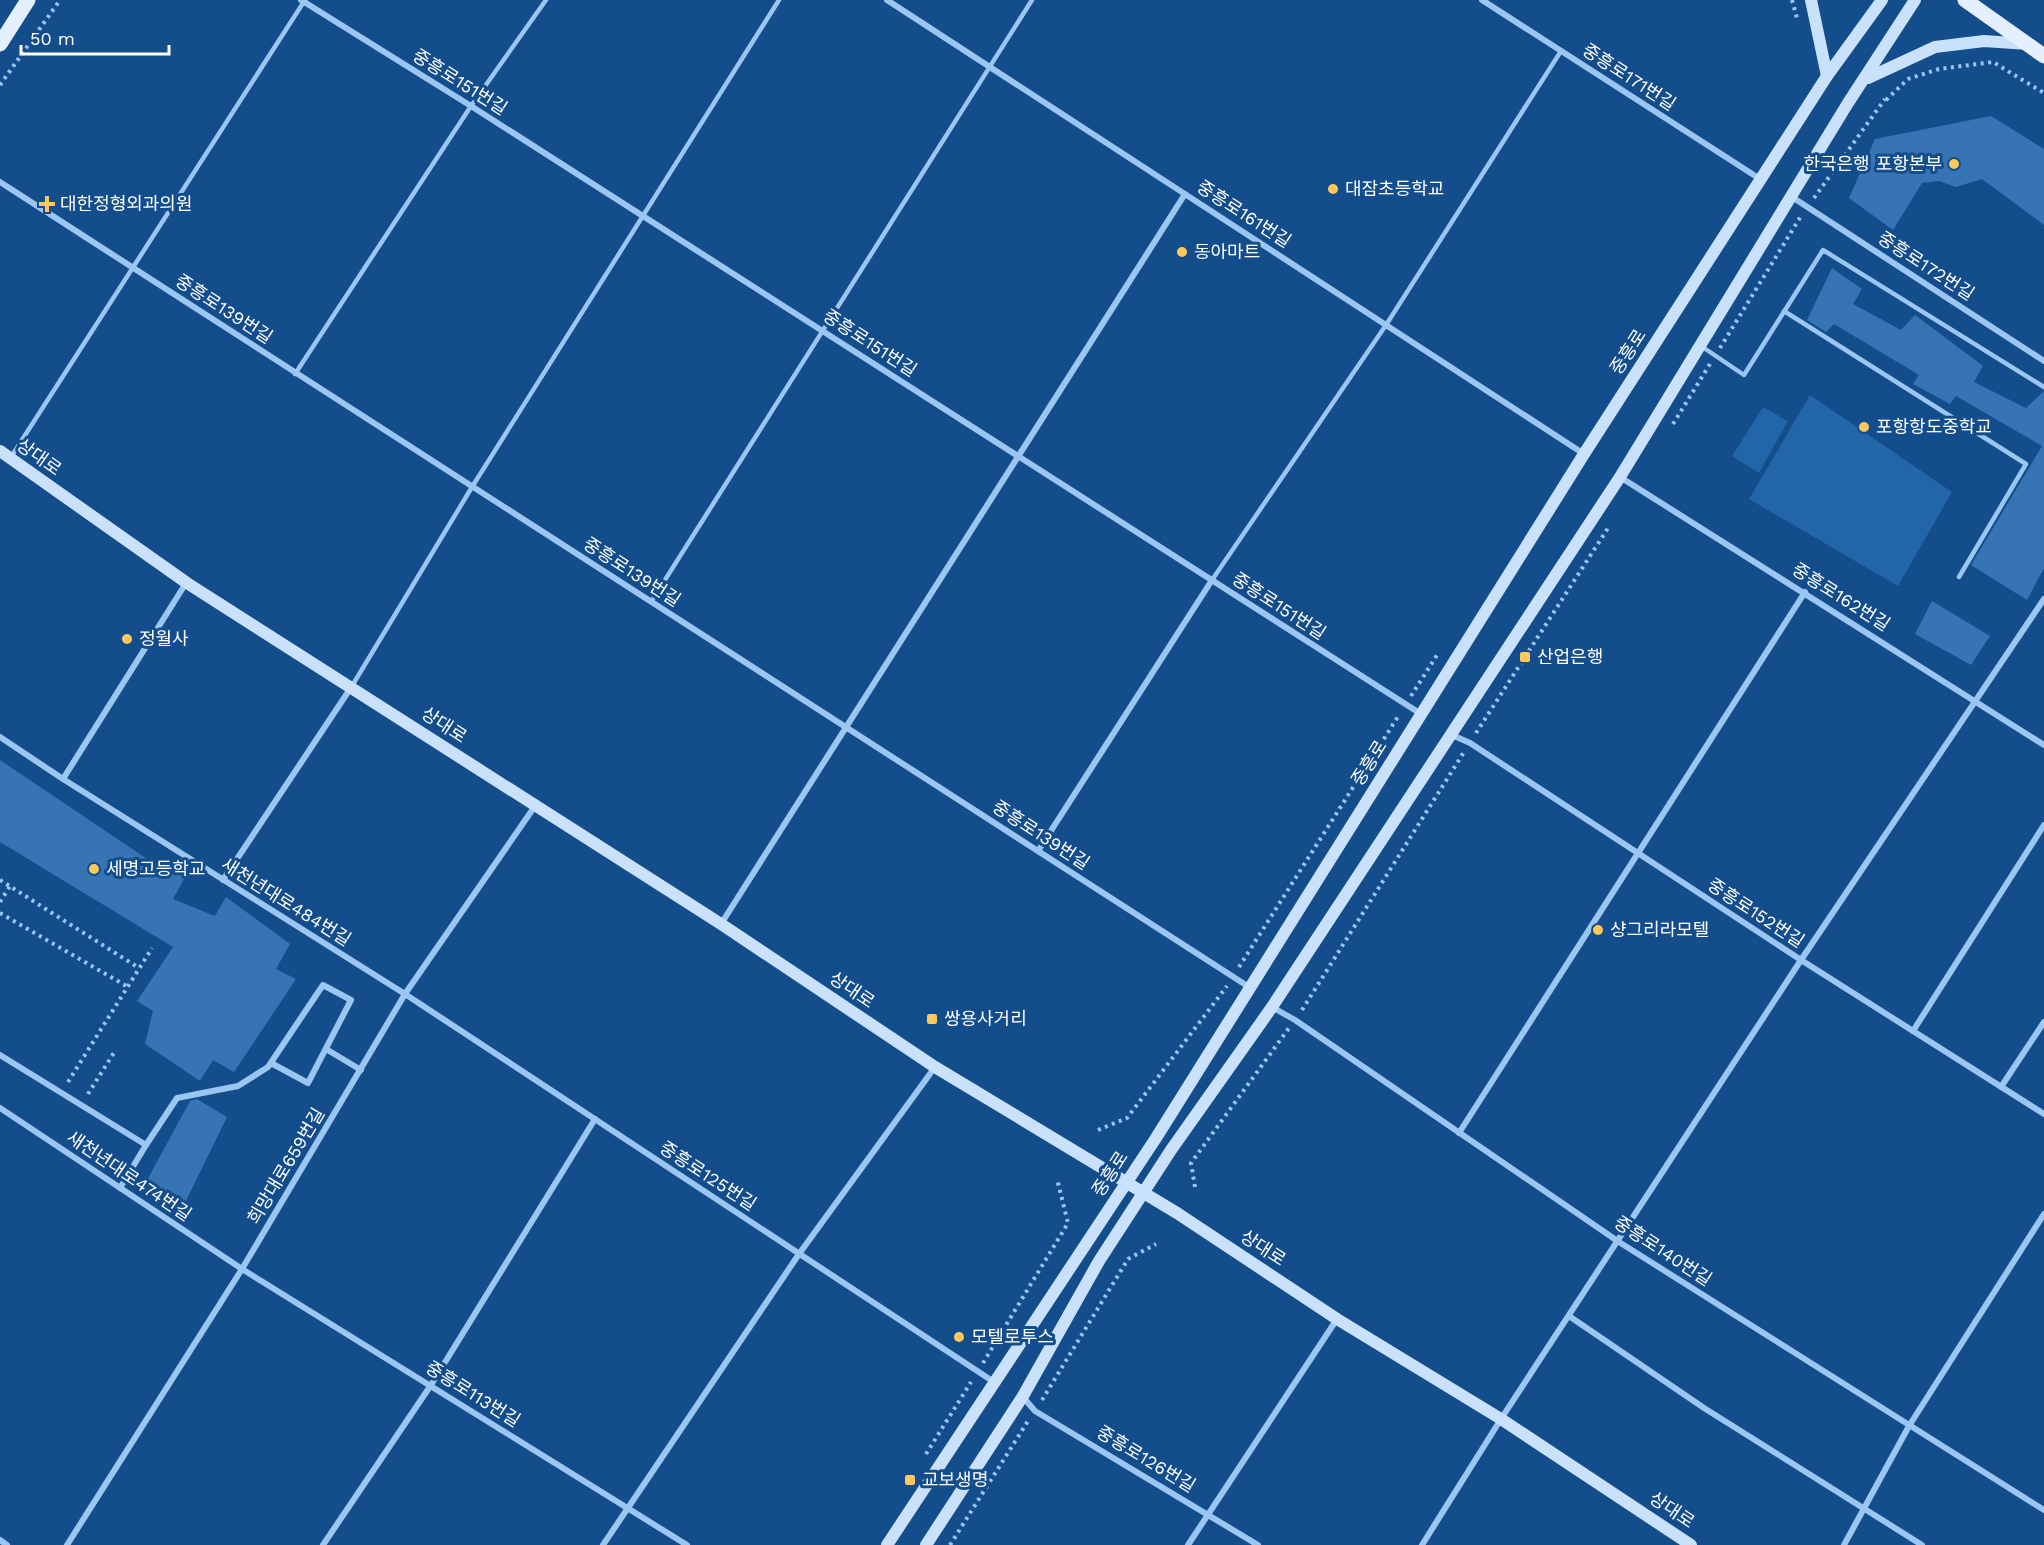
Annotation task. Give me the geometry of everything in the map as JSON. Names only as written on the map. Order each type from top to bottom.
[{"type":"main road","points":[[0,44],[28,0]]},
{"type":"main road","points":[[1811,0],[1827,76]]},
{"type":"main road","name":"중흥로","points":[[887,1545],[1126,1182],[1584,454],[1827,76],[1882,0]]},
{"type":"main road","points":[[926,1545],[1023,1396],[1099,1261],[1143,1193],[1272,1007],[1620,477],[1848,103],[1867,78],[1915,0]]},
{"type":"main road","points":[[1965,0],[2044,56]]},
{"type":"main road","points":[[1867,78],[1935,47],[1984,41],[2028,45]]},
{"type":"main road","name":"상대로","points":[[5,455],[187,583],[352,686],[721,924],[935,1067],[1126,1182],[1337,1319],[1501,1419],[1691,1545]]},
{"type":"street","name":"중흥로161번길","points":[[887,0],[1584,454]]},
{"type":"street","name":"중흥로171번길","points":[[1482,0],[1761,179]]},
{"type":"street","name":"중흥로151번길","points":[[304,1],[1420,714]]},
{"type":"street","name":"중흥로139번길","points":[[0,182],[1249,987]]},
{"type":"street","points":[[721,924],[1020,458],[1185,194]]},
{"type":"street","name":"중흥로172번길","points":[[1792,197],[2044,361]]},
{"type":"street","name":"중흥로162번길","points":[[1620,477],[2044,745]]},
{"type":"street","points":[[1038,851],[1212,580]]},
{"type":"street","points":[[63,779],[187,583]]},
{"type":"street","points":[[1459,1133],[1805,592]]},
{"type":"street","points":[[1422,1545],[1501,1419],[1801,960],[1977,702],[2044,599]]},
{"type":"street","points":[[223,880],[352,686]]},
{"type":"street","name":"중흥로152번길","points":[[1452,735],[1470,743],[1801,960],[2044,1114]]},
{"type":"street","name":"새천년대로484번길","points":[[0,737],[405,994]]},
{"type":"street","name":"희망대로659번길","points":[[67,1545],[242,1269],[405,994],[535,806]]},
{"type":"street","points":[[1912,1031],[2044,825]]},
{"type":"street","points":[[120,1188],[177,1098],[238,1086],[271,1063],[323,985],[351,1000],[308,1083],[271,1063]]},
{"type":"street","name":"중흥로125번길","points":[[405,994],[995,1382]]},
{"type":"street","name":"중흥로140번길","points":[[1272,1007],[1295,1020],[1618,1242],[2044,1510]]},
{"type":"street","points":[[2001,1087],[2044,1022]]},
{"type":"street","points":[[326,1049],[361,1070]]},
{"type":"street","points":[[0,1055],[146,1145]]},
{"type":"street","points":[[603,1545],[627,1506],[799,1254],[935,1067]]},
{"type":"street","name":"새천년대로474번길","points":[[0,1108],[242,1269]]},
{"type":"street","points":[[323,1545],[431,1385],[595,1119]]},
{"type":"street","points":[[1844,1545],[1909,1426],[2044,1214]]},
{"type":"street","name":"중흥로113번길","points":[[242,1269],[687,1545]]},
{"type":"street","points":[[1569,1316],[1704,1408],[1922,1545]]},
{"type":"street","points":[[1188,1545],[1337,1319]]},
{"type":"street","name":"중흥로126번길","points":[[1023,1396],[1035,1411],[1258,1545]]},
{"type":"street","points":[[0,1540],[7,1545]]},
{"type":"lane","points":[[295,374],[471,106],[546,0]]},
{"type":"lane","points":[[352,686],[472,487],[779,0]]},
{"type":"lane","points":[[651,602],[1032,0]]},
{"type":"lane","points":[[5,455],[132,267],[304,1]]},
{"type":"lane","points":[[1212,580],[1386,325],[1562,51]]},
{"type":"lane","points":[[1701,346],[1744,375],[1823,250],[2044,387]]},
{"type":"lane","points":[[1784,311],[2026,464],[1959,577]]},
{"type":"path","points":[[0,85],[60,0]]},
{"type":"path","points":[[1672,425],[1808,206],[1884,101],[1908,80],[1938,69],[1994,62],[2044,93]]},
{"type":"path","points":[[1195,1187],[1191,1163],[1295,1020],[1616,515]]},
{"type":"path","points":[[0,880],[139,968]]},
{"type":"path","points":[[0,902],[10,886]]},
{"type":"path","points":[[0,913],[128,987]]},
{"type":"path","points":[[61,1093],[152,948]]},
{"type":"path","points":[[81,1105],[115,1050]]},
{"type":"path","points":[[950,1545],[1128,1259],[1156,1244]]},
{"type":"shaded area","points":[[1810,395],[1952,492],[1898,586],[1749,499]]},
{"type":"shaded area","points":[[1763,407],[1788,421],[1759,473],[1732,456]]},
{"type":"building","name":"한국은행 포항본부","points":[[1991,116],[2044,149],[2044,225],[1982,179],[1956,187],[1939,181],[1922,183],[1893,230],[1849,198],[1875,139]]},
{"type":"building","points":[[1832,268],[1862,289],[1853,304],[1901,330],[1915,315],[1983,366],[1974,382],[2026,408],[2044,391],[2044,568],[2027,600],[1971,565],[2042,446],[1956,396],[1950,404],[1913,384],[1919,375],[1834,324],[1826,332],[1807,320]]},
{"type":"building","points":[[1932,601],[1990,636],[1971,665],[1915,634]]},
{"type":"building","points":[[0,760],[165,871],[170,860],[188,872],[173,899],[215,916],[226,897],[290,944],[276,969],[296,979],[234,1072],[213,1060],[200,1081],[145,1044],[153,1011],[137,1001],[173,947],[0,842]]},
{"type":"building","points":[[197,1099],[227,1117],[182,1209],[146,1182],[190,1101]]},
{"type":"place","name":"한국은행 포항본부","points":[[1954,164]]},
{"type":"place","name":"대잠초등학교","points":[[1333,189]]},
{"type":"place","name":"대한정형외과의원","points":[[47,204]]},
{"type":"place","name":"동아마트","points":[[1182,252]]},
{"type":"place","name":"포항항도중학교","points":[[1864,427]]},
{"type":"place","name":"정월사","points":[[127,639]]},
{"type":"place","name":"산업은행","points":[[1525,657]]},
{"type":"place","name":"세명고등학교","points":[[94,869]]},
{"type":"place","name":"샹그리라모텔","points":[[1598,930]]},
{"type":"place","name":"쌍용사거리","points":[[932,1019]]},
{"type":"place","name":"모텔로투스","points":[[959,1337]]},
{"type":"place","name":"교보생명","points":[[910,1480]]}]
